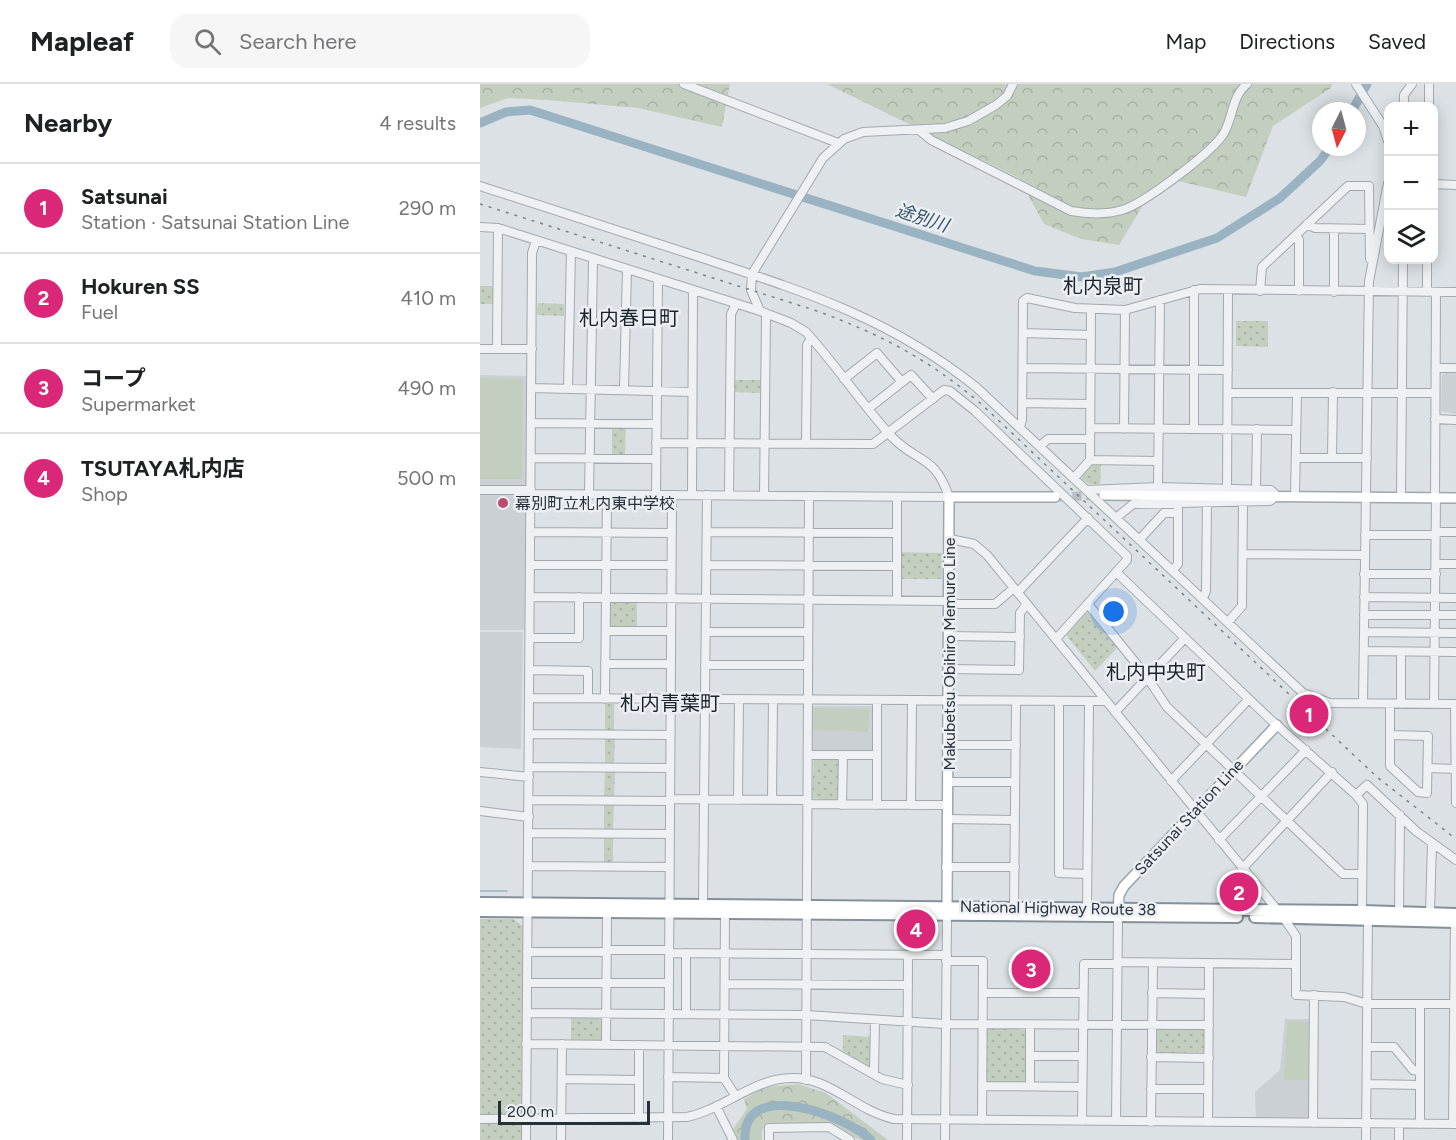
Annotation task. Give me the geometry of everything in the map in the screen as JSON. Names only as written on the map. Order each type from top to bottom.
[{"type":"highway","name":"National Highway Route 38","points":[[480,903],[607,913],[703,906],[806,910],[1365,914],[1456,918]]},
{"type":"highway","name":"National Highway Route 38","points":[[480,911],[528,908],[669,909],[725,914],[806,910]]},
{"type":"highway","name":"National Highway Route 38","points":[[947,911],[1014,908],[1087,913]]},
{"type":"highway","name":"National Highway Route 38","points":[[1365,914],[1399,911],[1430,912],[1456,918]]},
{"type":"main road","points":[[1104,495],[1456,498]]},
{"type":"main road","points":[[949,497],[1054,497]]},
{"type":"main road","name":"Makubetsu Obihiro Memuro Line","points":[[947,911],[949,497]]},
{"type":"main road","name":"Satsunai Station Line","points":[[1118,913],[1119,895],[1124,886],[1277,725]]},
{"type":"street","points":[[684,84],[838,143]]},
{"type":"street","points":[[764,495],[763,313],[751,290],[752,274],[823,158],[838,143],[864,132],[920,131],[945,128],[968,121],[1007,96],[1013,84]]},
{"type":"street","points":[[920,131],[931,140],[1071,211],[1090,214],[1108,212],[1135,205],[1216,144],[1227,127],[1240,90],[1247,84]]},
{"type":"street","points":[[1356,84],[1384,131]]},
{"type":"street","points":[[1404,102],[1404,95],[1412,84]]},
{"type":"street","points":[[1429,84],[1429,102]]},
{"type":"street","points":[[1438,184],[1456,185]]},
{"type":"street","points":[[480,186],[752,274],[849,310],[893,330],[952,368],[1020,427],[1303,693],[1330,703],[1455,704],[1456,803]]},
{"type":"street","points":[[1260,291],[1262,267],[1348,186],[1369,186],[1371,266],[1364,573],[1364,703]]},
{"type":"street","points":[[1371,266],[1384,206]]},
{"type":"street","points":[[1308,224],[1315,228],[1369,229]]},
{"type":"street","points":[[480,227],[498,228],[791,323],[811,338],[890,434],[905,449],[926,459],[937,470],[949,497],[606,495],[480,490]]},
{"type":"street","points":[[496,349],[498,228]]},
{"type":"street","points":[[1334,229],[1334,291]]},
{"type":"street","points":[[1296,235],[1299,240],[1299,291]]},
{"type":"street","points":[[526,1140],[532,253],[536,241]]},
{"type":"street","points":[[568,389],[571,252]]},
{"type":"street","points":[[589,494],[592,259]]},
{"type":"street","points":[[1401,497],[1403,264]]},
{"type":"street","points":[[1427,264],[1427,292]]},
{"type":"street","points":[[624,389],[627,269]]},
{"type":"street","points":[[656,495],[658,279]]},
{"type":"street","points":[[692,495],[693,290]]},
{"type":"street","points":[[1020,427],[1023,301],[1027,298],[1091,309],[1125,310],[1194,290],[1456,292]]},
{"type":"street","points":[[1194,290],[1194,429]]},
{"type":"street","points":[[1227,490],[1228,290]]},
{"type":"street","points":[[1434,704],[1436,292]]},
{"type":"street","points":[[1158,487],[1160,300]]},
{"type":"street","points":[[729,495],[731,314],[735,306]]},
{"type":"street","points":[[1074,478],[1090,460],[1091,309]]},
{"type":"street","points":[[1124,429],[1125,310]]},
{"type":"street","points":[[1023,333],[1091,335]]},
{"type":"street","points":[[806,444],[807,345],[811,338]]},
{"type":"street","points":[[480,349],[532,350]]},
{"type":"street","points":[[844,379],[877,353],[902,382]]},
{"type":"street","points":[[1023,368],[1228,370]]},
{"type":"street","points":[[1436,368],[1456,368]]},
{"type":"street","points":[[868,408],[911,375],[933,399]]},
{"type":"street","points":[[532,388],[692,392]]},
{"type":"street","points":[[656,443],[873,444],[890,434],[944,390],[950,391],[975,411],[1127,556],[1127,560],[1117,573],[1056,639]]},
{"type":"street","points":[[1332,458],[1333,392]]},
{"type":"street","points":[[1228,393],[1436,393]]},
{"type":"street","points":[[1295,496],[1297,393]]},
{"type":"street","points":[[1022,403],[1090,404]]},
{"type":"street","points":[[1435,419],[1456,420]]},
{"type":"street","points":[[531,423],[656,424]]},
{"type":"street","points":[[1090,428],[1296,430]]},
{"type":"street","points":[[1256,490],[1257,429]]},
{"type":"street","points":[[1040,446],[1048,439],[1090,439]]},
{"type":"street","points":[[531,458],[656,459]]},
{"type":"street","points":[[1296,458],[1367,458]]},
{"type":"street","points":[[1090,460],[1158,461]]},
{"type":"street","points":[[1087,490],[1158,487],[1271,490],[1277,496],[1270,501],[1132,504],[1116,518]]},
{"type":"street","points":[[605,699],[606,495]]},
{"type":"street","points":[[668,1140],[672,495]]},
{"type":"street","points":[[703,906],[707,495]]},
{"type":"street","points":[[806,1080],[809,496]]},
{"type":"street","points":[[897,497],[897,600]]},
{"type":"street","points":[[1203,598],[1206,591],[1207,501]]},
{"type":"street","points":[[1228,622],[1242,606],[1244,501]]},
{"type":"street","points":[[1173,570],[1178,564],[1178,503]]},
{"type":"street","points":[[1140,539],[1164,513],[1178,513]]},
{"type":"street","points":[[531,597],[897,600],[995,604],[1016,590],[1088,518]]},
{"type":"street","points":[[531,531],[672,533]]},
{"type":"street","points":[[707,532],[897,533]]},
{"type":"street","points":[[1365,535],[1456,532]]},
{"type":"street","points":[[950,539],[965,540],[981,549],[1280,914],[1296,936],[1296,995],[1344,997],[1367,1004],[1455,1004]]},
{"type":"street","points":[[1243,554],[1365,555]]},
{"type":"street","points":[[531,564],[671,565]]},
{"type":"street","points":[[1436,564],[1456,564]]},
{"type":"street","points":[[707,565],[897,566]]},
{"type":"street","points":[[1117,573],[1277,725],[1332,772],[1363,804],[1362,874],[1367,1004],[1366,1140]]},
{"type":"street","points":[[1364,573],[1436,574]]},
{"type":"street","points":[[530,638],[579,638],[579,597]]},
{"type":"street","points":[[1364,597],[1456,598]]},
{"type":"street","points":[[948,669],[1019,670],[1020,613],[1027,604]]},
{"type":"street","points":[[1088,604],[1147,677],[1167,707],[1343,874],[1362,874]]},
{"type":"street","points":[[1364,615],[1456,615]]},
{"type":"street","points":[[606,631],[671,631]]},
{"type":"street","points":[[706,632],[808,632]]},
{"type":"street","points":[[1364,632],[1456,633]]},
{"type":"street","points":[[948,636],[1020,637]]},
{"type":"street","points":[[1115,712],[1185,638]]},
{"type":"street","points":[[1364,651],[1456,652]]},
{"type":"street","points":[[1401,651],[1401,704]]},
{"type":"street","points":[[605,664],[671,664]]},
{"type":"street","points":[[705,665],[808,666]]},
{"type":"street","points":[[530,670],[588,671],[588,699]]},
{"type":"street","points":[[530,698],[1106,701]]},
{"type":"street","points":[[1171,781],[1249,699]]},
{"type":"street","points":[[738,800],[739,700]]},
{"type":"street","points":[[772,800],[773,700]]},
{"type":"street","points":[[878,701],[878,805]]},
{"type":"street","points":[[911,805],[912,701]]},
{"type":"street","points":[[1014,908],[1016,702]]},
{"type":"street","points":[[1059,702],[1059,873],[1087,874]]},
{"type":"street","points":[[1087,913],[1089,702]]},
{"type":"street","points":[[1390,704],[1390,735],[1390,766],[1418,792],[1427,793],[1428,736],[1390,735]]},
{"type":"street","points":[[530,734],[670,735]]},
{"type":"street","points":[[948,744],[1016,745]]},
{"type":"street","points":[[1219,840],[1306,750]]},
{"type":"street","points":[[808,755],[878,755]]},
{"type":"street","points":[[842,805],[843,755]]},
{"type":"street","points":[[529,767],[670,768]]},
{"type":"street","points":[[1428,768],[1455,769]]},
{"type":"street","points":[[480,772],[529,777]]},
{"type":"street","points":[[1242,868],[1332,772]]},
{"type":"street","points":[[948,782],[1015,782]]},
{"type":"street","points":[[1356,795],[1367,785],[1432,843],[1456,860]]},
{"type":"street","points":[[529,800],[704,799],[772,800],[842,805],[947,805]]},
{"type":"street","points":[[480,811],[529,817]]},
{"type":"street","points":[[1399,911],[1400,815]]},
{"type":"street","points":[[947,819],[1015,820]]},
{"type":"street","points":[[529,832],[669,834]]},
{"type":"street","points":[[1430,912],[1432,843]]},
{"type":"street","points":[[528,866],[669,867]]},
{"type":"street","points":[[946,867],[1015,867]]},
{"type":"street","points":[[945,1140],[947,911]]},
{"type":"street","points":[[606,1044],[607,913]]},
{"type":"street","points":[[1116,1121],[1118,913]]},
{"type":"street","points":[[725,914],[724,1078],[735,1095]]},
{"type":"street","points":[[480,1119],[695,1116],[735,1095],[772,1080],[806,1080],[834,1090],[871,1112],[907,1120],[1455,1124],[1456,918]]},
{"type":"street","points":[[527,952],[908,955],[982,961],[982,1120]]},
{"type":"street","points":[[686,953],[686,1014]]},
{"type":"street","points":[[907,1140],[908,955]]},
{"type":"street","points":[[1151,1122],[1153,963]]},
{"type":"street","points":[[1082,1121],[1084,964],[1296,964]]},
{"type":"street","points":[[1208,1122],[1209,964]]},
{"type":"street","points":[[527,982],[669,983]]},
{"type":"street","points":[[725,984],[908,985]]},
{"type":"street","points":[[983,993],[1083,993]]},
{"type":"street","points":[[1152,993],[1209,994]]},
{"type":"street","points":[[1313,1123],[1314,995]]},
{"type":"street","points":[[1420,1004],[1420,1124]]},
{"type":"street","points":[[527,1013],[806,1015],[945,1024],[1209,1025]]},
{"type":"street","points":[[874,1074],[875,1020]]},
{"type":"street","points":[[1030,1025],[1030,1086]]},
{"type":"street","points":[[526,1044],[825,1047],[874,1074],[897,1084],[908,1085]]},
{"type":"street","points":[[561,1140],[562,1044]]},
{"type":"street","points":[[639,1045],[639,1118]]},
{"type":"street","points":[[1367,1047],[1394,1047],[1413,1070],[1420,1071]]},
{"type":"street","points":[[1030,1056],[1082,1056]]},
{"type":"street","points":[[1151,1057],[1209,1058]]},
{"type":"street","points":[[668,1077],[724,1078]]},
{"type":"street","points":[[562,1079],[639,1080]]},
{"type":"street","points":[[1367,1084],[1420,1085]]},
{"type":"street","points":[[982,1086],[1082,1087]]},
{"type":"street","points":[[1151,1089],[1208,1089]]},
{"type":"street","points":[[716,1106],[730,1139]]},
{"type":"street","points":[[480,1114],[518,1114],[526,1117]]},
{"type":"street","points":[[1399,1124],[1399,1140]]},
{"type":"street","points":[[769,1140],[769,1128],[830,1127],[838,1137],[850,1140]]},
{"type":"shaded area","points":[[1456,373],[1456,414],[1441,411],[1442,375]]},
{"type":"shaded area","name":"幕別町立札内東中学校","points":[[480,375],[527,376],[525,630],[480,630]]},
{"type":"shaded area","points":[[480,632],[523,632],[521,749],[480,747]]},
{"type":"shaded area","points":[[812,706],[874,706],[874,752],[812,751]]},
{"type":"shaded area","points":[[1285,1019],[1310,1019],[1310,1116],[1307,1119],[1256,1118],[1255,1092],[1280,1070]]},
{"type":"green space","points":[[480,84],[730,84],[722,127],[638,108],[547,100],[508,98],[480,108]]},
{"type":"green space","points":[[827,84],[1332,84],[1331,88],[1273,126],[1246,197],[1178,181],[1143,205],[1119,245],[1081,239],[1044,224],[1019,178]]},
{"type":"green space","points":[[480,286],[493,286],[493,304],[480,304]]},
{"type":"green space","points":[[538,303],[564,304],[564,316],[537,315]]},
{"type":"green space","points":[[1236,321],[1268,321],[1268,347],[1236,346]]},
{"type":"green space","points":[[480,378],[523,379],[522,479],[480,479]]},
{"type":"green space","points":[[734,380],[761,380],[760,393],[734,392]]},
{"type":"green space","points":[[612,427],[626,427],[625,456],[612,456]]},
{"type":"green space","points":[[1101,464],[1100,484],[1089,484],[1082,479],[1082,475],[1092,465]]},
{"type":"green space","points":[[900,552],[942,553],[942,579],[900,579]]},
{"type":"green space","points":[[610,601],[637,601],[637,628],[608,628]]},
{"type":"green space","points":[[1086,613],[1091,613],[1118,647],[1095,671],[1066,635]]},
{"type":"green space","points":[[605,704],[614,704],[614,731],[605,731]]},
{"type":"green space","points":[[813,708],[869,709],[868,732],[813,730]]},
{"type":"green space","points":[[605,737],[615,737],[614,764],[605,764]]},
{"type":"green space","points":[[814,757],[840,759],[838,801],[812,798]]},
{"type":"green space","points":[[605,770],[615,770],[614,798],[604,797]]},
{"type":"green space","points":[[604,803],[614,803],[613,831],[604,831]]},
{"type":"green space","points":[[604,837],[613,837],[613,864],[604,864]]},
{"type":"green space","points":[[480,919],[513,919],[523,926],[521,1140],[480,1140]]},
{"type":"green space","points":[[571,1016],[601,1016],[601,1041],[571,1041]]},
{"type":"green space","points":[[1287,1021],[1309,1022],[1308,1080],[1284,1080]]},
{"type":"green space","points":[[987,1028],[1027,1030],[1025,1083],[985,1082]]},
{"type":"green space","points":[[1157,1028],[1203,1029],[1205,1031],[1205,1052],[1156,1054]]},
{"type":"green space","points":[[843,1035],[872,1037],[869,1068],[843,1051]]},
{"type":"green space","points":[[798,1084],[826,1093],[888,1140],[860,1140],[829,1123],[768,1123],[762,1130],[762,1140],[737,1140],[733,1129],[747,1109],[744,1099],[766,1087]]},
{"type":"waterway","name":"途別川","points":[[1357,102],[1367,84]]},
{"type":"waterway","name":"途別川","points":[[480,123],[506,112],[530,110],[1035,271],[1082,277],[1115,272],[1217,238],[1280,198],[1324,156]]},
{"type":"waterway","points":[[480,891],[507,891]]},
{"type":"waterway","points":[[745,1140],[749,1121],[760,1110],[777,1106],[798,1107],[820,1113],[859,1130],[871,1140]]},
{"type":"tunnel","points":[[1059,497],[1104,495]]},
{"type":"railway","points":[[480,204],[817,311],[862,329],[922,360],[979,402],[1377,777],[1456,839]]},
{"type":"place","name":"幕別町立札内東中学校","points":[[503,503]]},
{"type":"place","name":"Satsunai","points":[[1309,714]]},
{"type":"place","name":"Hokuren SS","points":[[1239,892]]},
{"type":"place","name":"TSUTAYA札内店","points":[[916,929]]},
{"type":"place","name":"コープ","points":[[1031,969]]},
{"type":"district","name":"札内泉町","points":[[1103,286]]},
{"type":"district","name":"札内春日町","points":[[629,318]]},
{"type":"district","name":"札内中央町","points":[[1156,672]]},
{"type":"district","name":"札内青葉町","points":[[670,703]]}]
